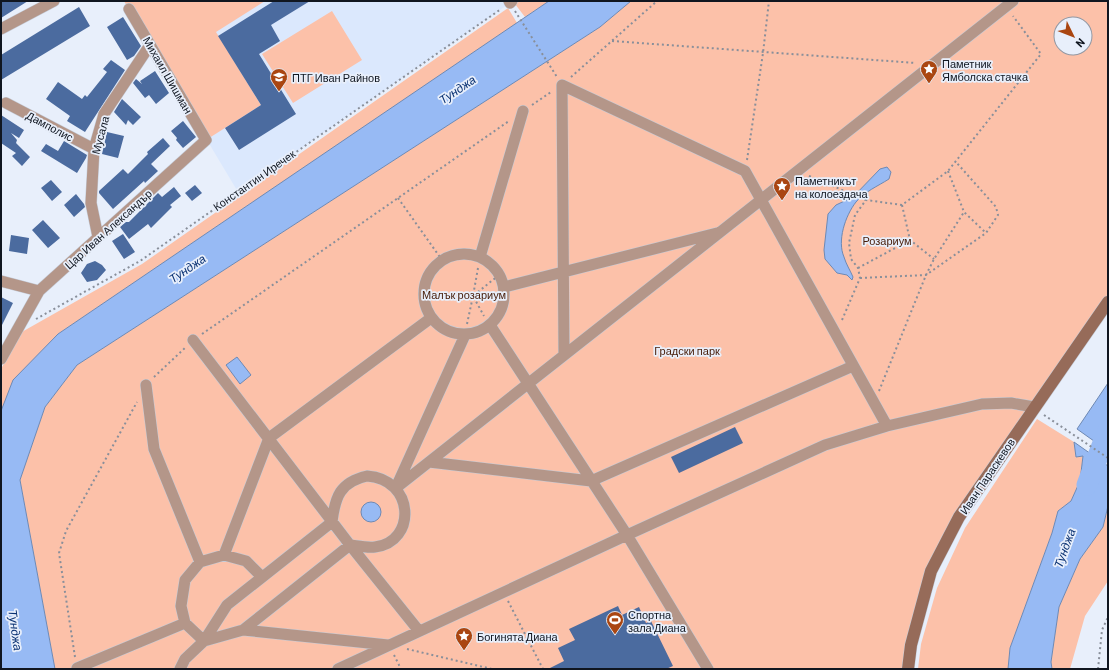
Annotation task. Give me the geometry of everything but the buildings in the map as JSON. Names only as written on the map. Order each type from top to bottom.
[{"type":"street","points":[[1,29],[54,1]]},
{"type":"street","points":[[396,488],[1010,4]]},
{"type":"street","name":"Михаил Шишман","points":[[129,9],[206,140]]},
{"type":"street","name":"Мусала","points":[[98,237],[91,203],[94,149],[104,114],[150,45]]},
{"type":"street","points":[[564,356],[562,85],[745,171],[887,426]]},
{"type":"street","name":"Дамполис","points":[[6,103],[94,149]]},
{"type":"street","points":[[480,257],[523,111]]},
{"type":"street","name":"Цар Иван Александър","points":[[16,330],[40,291],[206,140]]},
{"type":"street","points":[[504,287],[721,232]]},
{"type":"street","points":[[467,254],[480,257],[491,264],[499,275],[504,287],[504,301],[499,314],[490,325],[478,332],[465,335],[452,333],[440,328],[431,318],[425,307],[423,294],[426,281],[432,269],[442,260],[454,255],[467,254]]},
{"type":"street","points":[[1,281],[40,291]]},
{"type":"street","name":"Иван Параскевов","points":[[908,669],[911,645],[930,571],[959,517],[1037,409],[1108,302]]},
{"type":"street","points":[[224,555],[268,438],[431,318]]},
{"type":"street","points":[[490,325],[627,535],[708,669]]},
{"type":"street","points":[[1,359],[16,330]]},
{"type":"street","points":[[396,488],[465,335]]},
{"type":"street","points":[[193,340],[332,522],[419,631]]},
{"type":"street","points":[[429,462],[591,481],[853,366]]},
{"type":"street","points":[[146,385],[154,449],[200,562]]},
{"type":"street","points":[[338,669],[825,445],[887,426],[982,404],[1011,404],[1037,409]]},
{"type":"street","points":[[180,669],[185,659],[204,641],[227,605],[332,522],[337,498],[342,489],[351,482],[363,477],[383,479],[396,488],[402,498],[405,510],[405,517],[402,527],[397,535],[385,544],[376,547],[368,548],[350,545],[243,630]]},
{"type":"street","points":[[204,641],[185,623],[181,606],[185,580],[200,562],[224,555],[246,562],[262,577]]},
{"type":"street","points":[[77,668],[185,623]]},
{"type":"street","points":[[204,641],[243,630],[389,645]]},
{"type":"path","points":[[77,668],[59,553],[66,531],[146,385],[193,340],[562,85],[657,1]]},
{"type":"path","points":[[745,171],[763,53],[769,1]]},
{"type":"path","points":[[510,2],[562,85]]},
{"type":"path","name":"Константин Иречек","points":[[16,330],[140,261],[510,2]]},
{"type":"path","points":[[798,171],[866,200],[902,205],[948,171],[1041,54],[1010,4]]},
{"type":"path","points":[[612,41],[933,64]]},
{"type":"path","points":[[860,278],[926,275],[986,233],[998,215],[996,207],[956,162]]},
{"type":"path","points":[[948,171],[964,212],[986,233]]},
{"type":"path","points":[[398,198],[442,260]]},
{"type":"path","points":[[836,334],[860,278],[858,268],[850,259],[849,244],[855,215],[866,200]]},
{"type":"path","points":[[902,205],[910,240],[934,259]]},
{"type":"path","points":[[874,403],[926,275],[934,259],[964,212]]},
{"type":"path","points":[[858,268],[910,240]]},
{"type":"path","points":[[465,335],[480,257]]},
{"type":"path","points":[[472,296],[499,275]]},
{"type":"path","points":[[472,296],[490,325]]},
{"type":"path","points":[[1037,409],[1108,458]]},
{"type":"path","points":[[503,592],[543,669]]},
{"type":"path","points":[[1098,669],[1102,630],[1108,617]]},
{"type":"path","points":[[389,645],[401,669]]},
{"type":"path","points":[[389,645],[492,669]]},
{"type":"shaded area","name":"ПТГ Иван Райнов","points":[[124,1],[509,1],[510,3],[238,192]]},
{"type":"green space","points":[[124,1],[265,1],[216,32],[261,105],[206,140]]},
{"type":"green space","points":[[520,1],[549,1],[525,17],[515,4]]},
{"type":"green space","name":"Градски парк","points":[[631,1],[1108,1],[1108,302],[931,571],[908,669],[55,669],[20,480],[45,407],[77,365],[600,27]]},
{"type":"green space","points":[[508,8],[517,23],[58,334],[1,411],[1,369],[20,333],[142,264]]},
{"type":"green space","points":[[332,11],[362,60],[293,103],[262,54]]},
{"type":"green space","points":[[1037,419],[1074,442],[1076,457],[1083,456],[1080,481],[1071,501],[1058,511],[1052,533],[1010,648],[1008,669],[918,669],[921,644],[937,588],[965,528]]},
{"type":"green space","points":[[1108,506],[1108,581],[1085,616],[1070,669],[1052,669],[1051,662],[1059,607],[1080,559],[1103,527]]},
{"type":"water","points":[[549,1],[631,1],[600,27],[77,365],[45,407],[20,480],[55,669],[1,669],[1,411],[13,380],[58,334]]},
{"type":"water","points":[[887,167],[891,172],[889,179],[859,198],[848,214],[843,229],[841,244],[842,251],[853,277],[852,280],[847,275],[837,273],[825,259],[824,250],[828,214],[836,205],[853,197],[880,169]]},
{"type":"water","points":[[237,357],[251,375],[240,384],[226,365]]},
{"type":"water","points":[[1108,383],[1108,451],[1077,429]]},
{"type":"water","points":[[1074,442],[1108,466],[1108,506],[1103,527],[1080,559],[1059,607],[1051,662],[1052,669],[1008,669],[1010,648],[1052,533],[1058,511],[1071,501],[1080,481],[1083,456],[1076,457]]},
{"type":"water","points":[[371,502],[378,505],[381,512],[378,519],[371,522],[364,519],[361,512],[364,505]]},
{"type":"waterway","name":"Тунджа","points":[[1087,485],[1108,430]]},
{"type":"place","name":"Паметник Ямболска стачка","points":[[929,84]]},
{"type":"place","name":"ПТГ Иван Райнов","points":[[279,92]]},
{"type":"place","name":"Паметникът на колоездача","points":[[782,201]]},
{"type":"place","name":"Спортна зала Диана","points":[[615,635]]},
{"type":"place","name":"Богинята Диана","points":[[464,651]]},
{"type":"park label","name":"Розариум","points":[[887,240]]},
{"type":"park label","name":"Малък розариум","points":[[464,294]]}]
